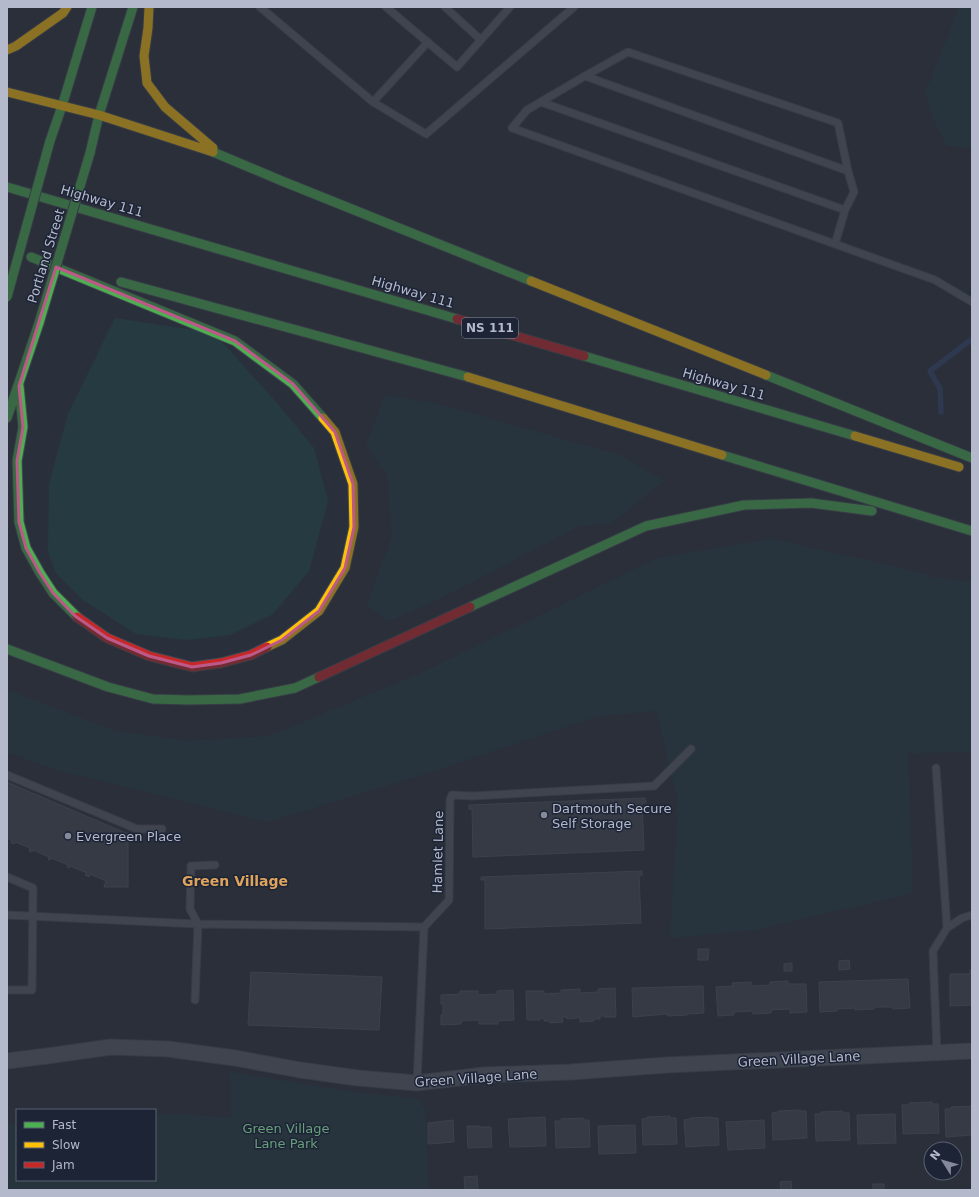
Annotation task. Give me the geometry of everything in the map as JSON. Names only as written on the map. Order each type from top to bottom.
[{"type":"main road","points":[[7,50],[16,46],[68,7]]},
{"type":"main road","name":"Portland Street","points":[[7,297],[50,141],[92,7]]},
{"type":"main road","name":"Portland Street","points":[[7,418],[39,323],[90,153],[99,115],[133,7]]},
{"type":"main road","points":[[149,7],[144,56],[147,83],[165,107],[222,155]]},
{"type":"main road","points":[[7,92],[99,115],[222,155],[289,184],[972,458]]},
{"type":"main road","name":"Highway 111","points":[[7,187],[964,468]]},
{"type":"main road","points":[[13,252],[99,276]]},
{"type":"main road","points":[[18,386],[23,427],[17,461],[19,522],[26,548],[40,573],[53,593],[75,616],[107,638],[149,656],[192,667],[221,664],[252,655],[282,640],[319,611],[345,568],[354,527],[353,484],[336,432],[293,384],[235,341],[31,257]]},
{"type":"main road","points":[[114,280],[471,378],[972,531]]},
{"type":"main road","points":[[7,649],[108,687],[153,699],[240,699],[296,688],[646,526],[744,505],[811,503],[935,520]]},
{"type":"street","name":"Green Village Lane","points":[[7,1061],[111,1047],[168,1049],[235,1058],[300,1070],[358,1078],[417,1083],[484,1075],[571,1072],[667,1065],[972,1051]]},
{"type":"lane","points":[[260,7],[373,102],[426,134],[574,7]]},
{"type":"lane","points":[[386,7],[457,67],[510,7]]},
{"type":"lane","points":[[445,7],[481,40]]},
{"type":"lane","points":[[373,102],[428,42]]},
{"type":"lane","points":[[836,244],[845,210],[854,192],[838,123],[628,52],[527,110],[512,128],[935,280],[972,302]]},
{"type":"lane","points":[[585,76],[848,171]]},
{"type":"lane","points":[[541,102],[845,210]]},
{"type":"lane","name":"Hamlet Lane","points":[[424,927],[449,900],[450,800],[452,795],[472,796],[654,786],[691,749]]},
{"type":"lane","points":[[936,768],[947,928]]},
{"type":"lane","points":[[7,775],[137,829],[162,829]]},
{"type":"lane","points":[[195,1000],[198,924],[190,909],[191,866],[215,865]]},
{"type":"lane","points":[[7,877],[33,888],[32,990],[7,990]]},
{"type":"lane","points":[[7,915],[198,924],[424,927],[417,1083]]},
{"type":"lane","points":[[936,1053],[933,950],[947,928],[962,918],[972,915]]},
{"type":"highlighted area","points":[[56,267],[235,341],[293,384],[335,432],[353,484],[354,527],[345,568],[319,611],[282,640],[251,655],[221,663],[192,667],[149,656],[107,638],[75,616],[53,593],[40,573],[26,548],[19,522],[17,461],[23,427],[19,386]]},
{"type":"green space","points":[[959,7],[972,7],[972,148],[947,146],[933,119],[925,93]]},
{"type":"green space","points":[[115,318],[214,333],[277,403],[314,448],[328,501],[309,571],[273,614],[230,635],[186,640],[136,634],[83,600],[56,573],[48,552],[49,484],[68,414]]},
{"type":"green space","points":[[385,395],[435,403],[620,455],[664,481],[611,523],[580,526],[443,597],[388,622],[367,605],[392,536],[387,475],[366,445]]},
{"type":"green space","points":[[772,539],[919,572],[932,577],[972,582],[972,752],[908,753],[913,893],[754,930],[670,938],[678,801],[656,711],[598,716],[428,773],[267,822],[56,770],[7,752],[7,691],[115,731],[189,741],[269,736],[419,674],[658,558]]},
{"type":"green space","name":"Green Village Lane Park","points":[[230,1072],[354,1092],[421,1099],[421,1106],[425,1106],[429,1190],[7,1190],[7,1124],[16,1122],[16,1181],[156,1181],[156,1114],[184,1114],[231,1118]]},
{"type":"building","name":"Evergreen Place","points":[[7,782],[128,834],[128,887],[104,887],[106,881],[90,874],[89,877],[85,875],[87,873],[70,866],[69,868],[67,867],[68,865],[51,858],[50,860],[48,859],[49,857],[33,850],[32,852],[29,851],[30,848],[15,842],[14,844],[11,843],[12,841],[7,838]]},
{"type":"building","points":[[645,798],[646,803],[642,803],[644,850],[473,857],[472,809],[469,809],[469,805]]},
{"type":"building","points":[[642,871],[642,875],[639,875],[641,923],[485,929],[485,880],[481,880],[481,877]]},
{"type":"building","points":[[698,949],[709,949],[708,960],[698,960]]},
{"type":"building","points":[[849,960],[850,969],[839,970],[839,961]]},
{"type":"building","points":[[792,963],[792,971],[784,971],[784,964]]},
{"type":"building","points":[[970,970],[972,970],[971,1005],[950,1006],[950,974],[970,974]]},
{"type":"building","points":[[251,972],[382,977],[379,1030],[248,1025]]},
{"type":"building","points":[[908,979],[910,1008],[893,1009],[893,1007],[874,1007],[874,1009],[837,1009],[837,1011],[820,1012],[819,982]]},
{"type":"building","points":[[788,981],[788,984],[806,984],[807,1012],[790,1013],[790,1009],[771,1010],[771,1013],[753,1014],[753,1011],[734,1012],[734,1015],[718,1016],[716,987],[733,986],[732,983],[751,982],[752,986],[770,985],[770,982]]},
{"type":"building","points":[[703,986],[704,1013],[633,1017],[632,988]]},
{"type":"building","points":[[615,988],[616,1017],[600,1016],[600,1019],[594,1019],[594,1021],[580,1022],[580,1017],[567,1019],[567,1017],[562,1017],[563,1022],[550,1023],[550,1021],[544,1021],[544,1018],[540,1020],[527,1020],[526,991],[544,991],[544,994],[561,993],[561,990],[580,989],[580,993],[598,992],[598,989]]},
{"type":"building","points":[[513,990],[514,1020],[498,1021],[498,1024],[479,1024],[479,1020],[461,1021],[461,1024],[441,1025],[443,1004],[441,1004],[441,995],[460,994],[460,991],[478,991],[478,995],[497,994],[497,991]]},
{"type":"building","points":[[932,1102],[932,1104],[938,1104],[939,1133],[903,1134],[902,1105],[909,1105],[909,1103]]},
{"type":"building","points":[[972,1106],[972,1135],[946,1137],[945,1109],[951,1109],[951,1107]]},
{"type":"building","points":[[778,1111],[806,1111],[807,1138],[773,1140],[772,1113]]},
{"type":"building","points":[[843,1111],[842,1113],[849,1113],[850,1140],[816,1141],[815,1114],[821,1114],[821,1112]]},
{"type":"building","points":[[895,1114],[896,1143],[858,1144],[857,1115]]},
{"type":"building","points":[[670,1116],[670,1118],[676,1118],[677,1144],[643,1145],[642,1119],[648,1118],[647,1117]]},
{"type":"building","points":[[545,1117],[546,1146],[510,1147],[508,1119]]},
{"type":"building","points":[[583,1118],[583,1120],[589,1120],[590,1147],[556,1148],[555,1121],[561,1121],[561,1119]]},
{"type":"building","points":[[690,1118],[718,1118],[719,1145],[686,1147],[684,1120]]},
{"type":"building","points":[[453,1120],[454,1142],[428,1144],[428,1123]]},
{"type":"building","points":[[764,1120],[765,1148],[728,1150],[726,1122]]},
{"type":"building","points":[[635,1125],[636,1153],[599,1154],[598,1126]]},
{"type":"building","points":[[467,1126],[491,1127],[492,1147],[468,1148]]},
{"type":"building","points":[[477,1176],[478,1190],[465,1190],[464,1177]]},
{"type":"building","points":[[791,1181],[792,1190],[781,1190],[780,1182]]},
{"type":"building","points":[[873,1184],[884,1184],[884,1190],[873,1190]]},
{"type":"waterway","points":[[941,412],[940,389],[930,371],[972,339]]},
{"type":"traffic: fast","points":[[50,141],[92,7]]},
{"type":"traffic: fast","points":[[90,153],[99,115],[133,7]]},
{"type":"traffic: fast","points":[[7,297],[50,141]]},
{"type":"traffic: fast","points":[[213,152],[531,281]]},
{"type":"traffic: fast","points":[[39,323],[90,153]]},
{"type":"traffic: fast","points":[[7,187],[457,319]]},
{"type":"traffic: fast","points":[[31,257],[235,341],[293,384],[323,418]]},
{"type":"traffic: fast","points":[[121,282],[468,377]]},
{"type":"traffic: fast","points":[[7,418],[39,323]]},
{"type":"traffic: fast","points":[[584,356],[855,436]]},
{"type":"traffic: fast","points":[[766,375],[972,458]]},
{"type":"traffic: fast","points":[[19,386],[23,427],[17,461],[19,522],[26,548],[40,573],[53,593],[77,617]]},
{"type":"traffic: fast","points":[[722,455],[972,531]]},
{"type":"traffic: fast","points":[[470,607],[646,526],[744,505],[811,503],[872,511]]},
{"type":"traffic: fast","points":[[7,649],[108,687],[153,699],[240,699],[295,688],[319,677]]},
{"type":"traffic: slow","points":[[7,50],[16,46],[63,13],[67,7]]},
{"type":"traffic: slow","points":[[149,7],[144,56],[147,83],[165,107],[213,148]]},
{"type":"traffic: slow","points":[[7,92],[99,115],[213,152]]},
{"type":"traffic: slow","points":[[531,281],[766,375]]},
{"type":"traffic: slow","points":[[468,377],[722,455]]},
{"type":"traffic: slow","points":[[267,647],[282,640],[319,611],[345,568],[354,527],[353,484],[335,432],[323,418]]},
{"type":"traffic: slow","points":[[855,436],[959,467]]},
{"type":"traffic: jam","points":[[457,319],[584,356]]},
{"type":"traffic: jam","points":[[319,677],[470,607]]},
{"type":"traffic: jam","points":[[77,617],[107,638],[149,656],[192,667],[221,663],[251,655],[267,647]]},
{"type":"place","name":"Dartmouth Secure Self Storage","points":[[544,815]]},
{"type":"place","name":"Evergreen Place","points":[[68,836]]},
{"type":"district","name":"Green Village","points":[[235,881]]}]
